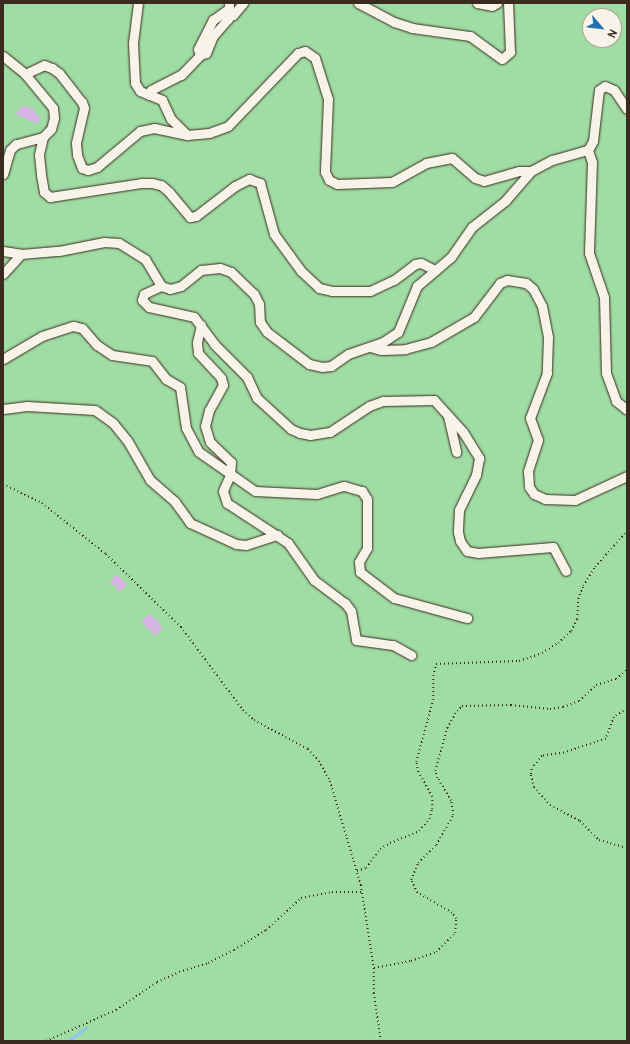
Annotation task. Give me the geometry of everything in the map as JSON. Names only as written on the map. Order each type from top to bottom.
[{"type":"street","points":[[138,3],[134,17],[132,68],[135,83],[140,91],[162,100],[171,119],[187,135]]},
{"type":"street","points":[[149,95],[151,90],[181,75],[200,55],[206,53],[213,36],[228,9],[233,14],[243,3]]},
{"type":"street","points":[[358,3],[394,22],[412,28],[470,36],[502,59],[510,52],[508,3]]},
{"type":"street","points":[[477,3],[492,6],[497,3]]},
{"type":"street","points":[[25,74],[44,65],[52,68],[59,73],[82,102],[83,114],[76,143],[77,155],[82,168],[88,170],[97,167],[140,131],[154,128],[187,135],[208,132],[228,126],[298,53],[305,51],[315,58],[328,99],[325,172],[329,180],[337,184],[392,182],[426,163],[452,158],[475,178],[484,181],[518,171],[531,171]]},
{"type":"street","points":[[3,56],[25,74],[53,108],[54,118],[51,129],[43,137],[38,155],[40,175],[44,192],[50,196],[141,183],[152,183],[161,185],[169,192],[190,217],[196,216],[235,186],[249,179],[260,183],[274,234],[301,271],[319,288],[332,291],[370,291],[394,280],[415,264],[421,263],[435,270]]},
{"type":"street","points":[[3,251],[21,254],[59,251],[104,242],[119,243],[145,259],[161,286],[170,289],[181,286],[201,270],[220,268],[236,276],[254,294],[258,304],[260,322],[267,332],[309,364],[322,367],[331,366],[348,354],[383,342],[398,332],[417,286],[451,257],[472,227],[505,201],[531,171],[552,160],[588,150],[593,141],[599,90],[605,86],[614,90],[627,109]]},
{"type":"street","points":[[3,174],[6,158],[16,144],[43,137]]},
{"type":"street","points":[[588,150],[592,162],[589,253],[604,297],[606,373],[616,401],[627,410]]},
{"type":"street","points":[[3,274],[21,254]]},
{"type":"street","points":[[370,346],[381,350],[405,349],[431,342],[474,317],[500,283],[507,280],[526,283],[533,288],[542,306],[548,337],[547,373],[530,418],[538,440],[528,471],[529,487],[534,494],[545,499],[575,500],[627,476]]},
{"type":"street","points":[[161,286],[144,294],[142,300],[149,307],[187,314],[201,325],[214,344],[247,376],[257,398],[291,429],[300,433],[310,435],[330,432],[369,406],[383,401],[434,400],[475,448],[479,458],[476,475],[459,510],[458,532],[460,542],[467,551],[478,553],[553,547],[566,571]]},
{"type":"street","points":[[201,325],[197,343],[198,353],[221,378],[223,385],[210,410],[205,426],[206,434],[210,442],[231,462],[230,475],[223,491],[227,503],[277,535],[296,552],[314,580],[348,607],[356,640],[393,645],[410,655]]},
{"type":"street","points":[[3,359],[42,336],[73,326],[82,328],[97,345],[112,354],[152,361],[166,379],[180,387],[186,428],[191,441],[199,452],[255,492],[317,494],[344,486],[362,491],[367,499],[367,548],[359,562],[360,572],[394,598],[467,618]]},
{"type":"street","points":[[3,409],[27,406],[95,410],[113,423],[127,440],[150,480],[175,502],[190,523],[236,544],[246,545],[277,535]]},
{"type":"street","points":[[448,416],[456,452]]},
{"type":"path","points":[[3,484],[42,503],[106,554],[181,627],[243,710],[254,720],[308,749],[315,757],[330,780],[362,892],[374,968],[374,993],[381,1041]]},
{"type":"path","points":[[357,871],[366,868],[380,849],[418,831],[430,814],[432,797],[429,787],[418,772],[416,762],[434,700],[433,676],[436,664],[519,661],[542,653],[558,643],[571,631],[577,618],[578,599],[587,580],[627,531]]},
{"type":"path","points":[[374,968],[411,961],[436,952],[455,933],[456,919],[452,914],[417,893],[411,880],[418,863],[439,840],[453,815],[451,801],[437,778],[435,771],[446,728],[457,710],[462,706],[511,705],[550,709],[567,706],[579,701],[596,685],[616,678],[627,669]]},
{"type":"path","points":[[627,709],[614,717],[606,739],[602,742],[564,753],[542,756],[532,769],[531,775],[534,787],[550,805],[580,820],[599,840],[627,848]]},
{"type":"path","points":[[46,1041],[116,1010],[157,982],[179,972],[208,963],[234,950],[266,930],[301,898],[332,892],[362,892]]},
{"type":"green space","points":[[3,3],[627,3],[627,1041],[3,1041]]},
{"type":"building","points":[[22,105],[35,110],[34,112],[41,117],[36,124],[16,114]]},
{"type":"building","points":[[117,574],[127,585],[120,592],[110,581]]},
{"type":"building","points":[[149,614],[162,624],[160,625],[163,628],[155,636],[141,622]]},
{"type":"waterway","points":[[68,1041],[86,1028]]}]
